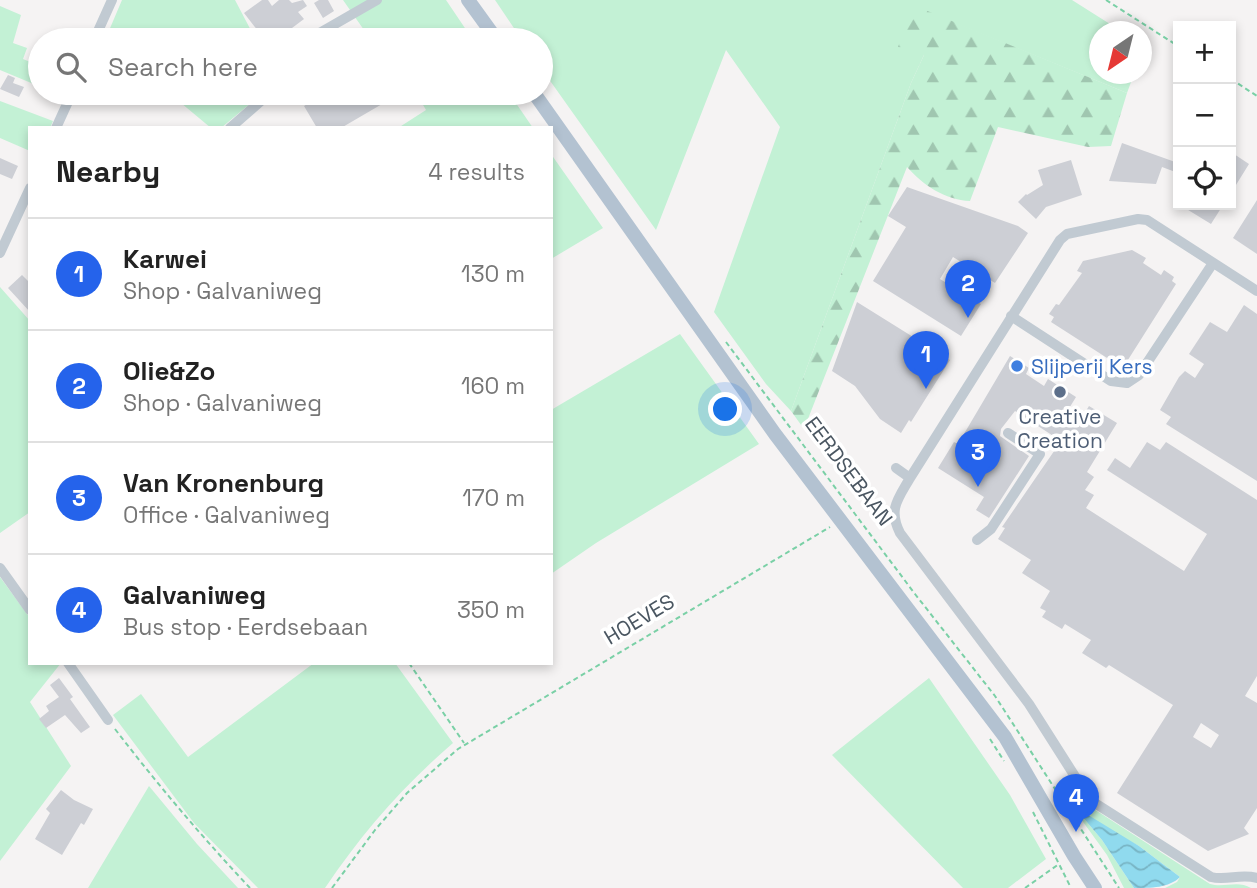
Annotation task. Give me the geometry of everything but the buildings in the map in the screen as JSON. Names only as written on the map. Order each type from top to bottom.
[{"type":"main road","points":[[468,0],[488,28]]},
{"type":"main road","name":"EERDSEBAAN","points":[[542,105],[775,434],[1005,737],[1095,888]]},
{"type":"street","points":[[99,28],[112,0]]},
{"type":"street","points":[[328,28],[377,0]]},
{"type":"street","points":[[57,126],[67,105]]},
{"type":"street","points":[[232,126],[257,105]]},
{"type":"street","points":[[0,253],[28,192]]},
{"type":"street","points":[[1257,291],[1147,220],[1138,219],[1067,234],[1060,240],[910,478],[896,503],[894,513],[900,533],[1029,705],[1090,800],[1211,877],[1223,880],[1247,875],[1257,878]]},
{"type":"street","points":[[1012,316],[1111,381],[1127,383],[1139,375],[1213,263]]},
{"type":"street","points":[[976,540],[991,529],[1040,454],[1007,433]]},
{"type":"street","points":[[896,468],[910,478]]},
{"type":"street","points":[[0,568],[28,607]]},
{"type":"street","points":[[69,665],[108,720]]},
{"type":"path","points":[[1106,0],[1173,43]]},
{"type":"path","points":[[1236,82],[1257,96]]},
{"type":"path","name":"EERDSEBAAN","points":[[727,343],[995,696],[1119,888]]},
{"type":"path","name":"HOEVES","points":[[331,888],[374,830],[407,793],[465,745],[832,526]]},
{"type":"path","points":[[410,665],[465,745]]},
{"type":"path","points":[[108,720],[163,791],[250,888]]},
{"type":"path","points":[[1025,888],[1060,864]]},
{"type":"green space","points":[[122,0],[235,0],[250,28],[110,28]]},
{"type":"green space","points":[[343,0],[446,0],[465,28],[363,28]]},
{"type":"green space","points":[[495,0],[1072,0],[1105,21],[1089,21],[1089,78],[913,6],[924,55],[911,83],[791,411],[766,384],[714,312],[780,127],[726,50],[656,230],[553,85],[553,28],[514,28]]},
{"type":"green space","points":[[913,5],[1089,77],[1089,84],[1105,84],[1127,93],[1111,146],[1088,147],[998,127],[970,201],[952,198],[935,190],[907,167],[804,429],[791,411],[911,83],[924,55],[898,47]]},
{"type":"green space","points":[[0,6],[21,15],[13,43],[27,48],[23,59],[28,61],[28,82],[0,70]]},
{"type":"green space","points":[[1105,84],[1130,84],[1127,93]]},
{"type":"green space","points":[[0,101],[53,121],[51,126],[28,126],[28,150],[0,138]]},
{"type":"green space","points":[[183,105],[249,105],[223,126],[209,126]]},
{"type":"green space","points":[[423,105],[517,105],[532,126],[401,126],[426,110]]},
{"type":"green space","points":[[553,157],[603,228],[553,258]]},
{"type":"green space","points":[[0,287],[28,319],[28,513],[0,533]]},
{"type":"green space","points":[[680,334],[759,444],[596,543],[553,573],[553,409]]},
{"type":"green space","points":[[0,577],[28,615],[28,665],[59,665],[30,702],[71,766],[0,861]]},
{"type":"green space","points":[[311,665],[396,665],[453,743],[384,811],[325,888],[258,888],[194,823],[113,715],[141,694],[188,757]]},
{"type":"green space","points":[[929,678],[1010,795],[1046,859],[1008,888],[963,888],[832,755]]},
{"type":"green space","points":[[149,786],[197,844],[238,888],[88,888]]},
{"type":"green space","points":[[1083,802],[1210,884],[1251,888],[1165,888],[1177,882],[1180,877],[1139,846],[1081,815],[1102,840],[1134,888],[1124,888],[1107,855],[1073,808]]},
{"type":"water","points":[[1080,810],[1139,846],[1180,877],[1165,885],[1134,888]]},
{"type":"place","name":"Olie&Zo","points":[[968,318]]},
{"type":"place","name":"Slijperij Kers","points":[[1017,366]]},
{"type":"place","name":"Karwei","points":[[926,389]]},
{"type":"place","name":"Creative Creation","points":[[1060,392]]},
{"type":"place","name":"Van Kronenburg","points":[[978,487]]},
{"type":"place","name":"Galvaniweg","points":[[1076,832]]}]
